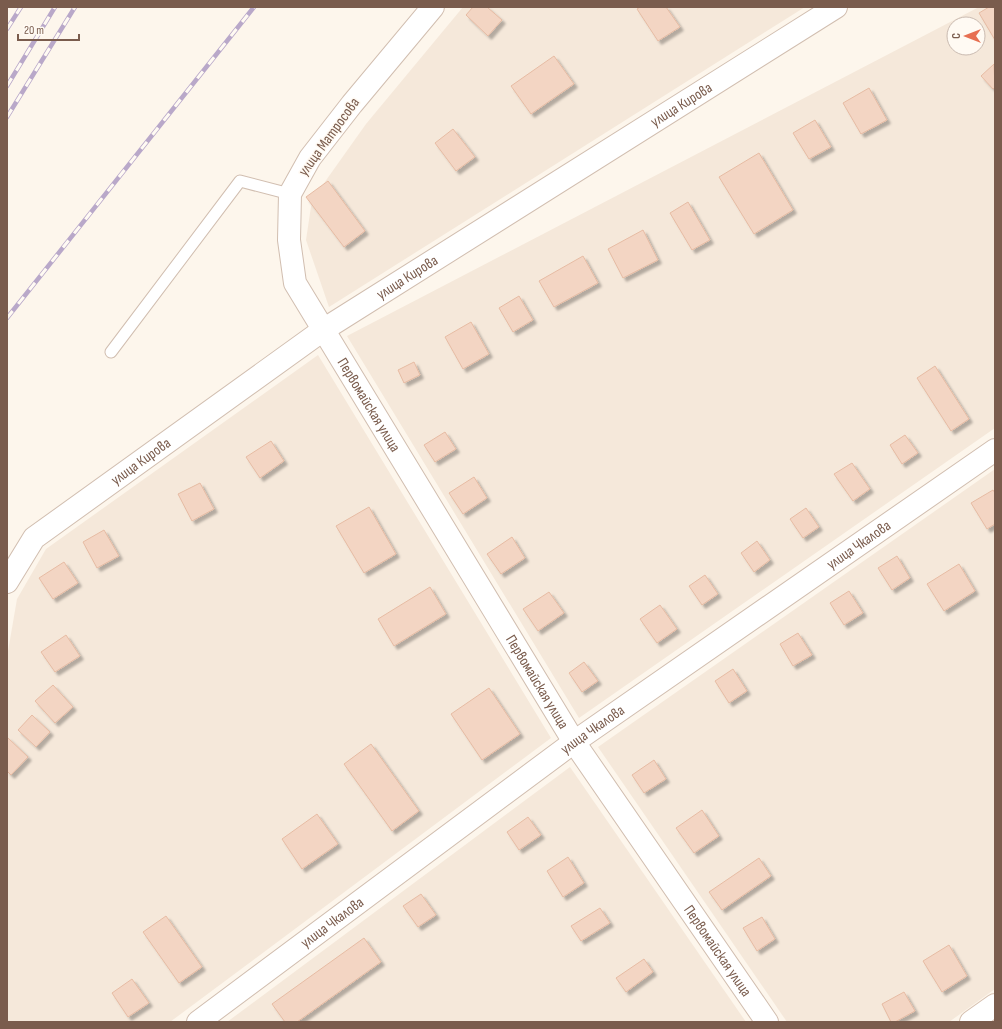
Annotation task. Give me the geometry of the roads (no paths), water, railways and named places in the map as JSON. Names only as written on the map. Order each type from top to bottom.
[{"type":"street","name":"улица Матросова","points":[[323,330],[295,283],[289,240],[290,194],[310,158],[352,104],[433,7]]},
{"type":"street","name":"улица Кирова","points":[[7,582],[34,538],[323,330],[836,7]]},
{"type":"street","name":"Первомайская улица","points":[[323,330],[574,742],[767,1022]]},
{"type":"street","name":"улица Чкалова","points":[[198,1022],[574,742],[995,450]]},
{"type":"street","points":[[971,1022],[995,1005]]},
{"type":"lane","points":[[111,352],[240,181],[290,194]]},
{"type":"railway","points":[[7,29],[21,7]]},
{"type":"railway","points":[[7,86],[55,7]]},
{"type":"railway","points":[[7,117],[75,7]]},
{"type":"railway","points":[[7,318],[254,7]]}]
